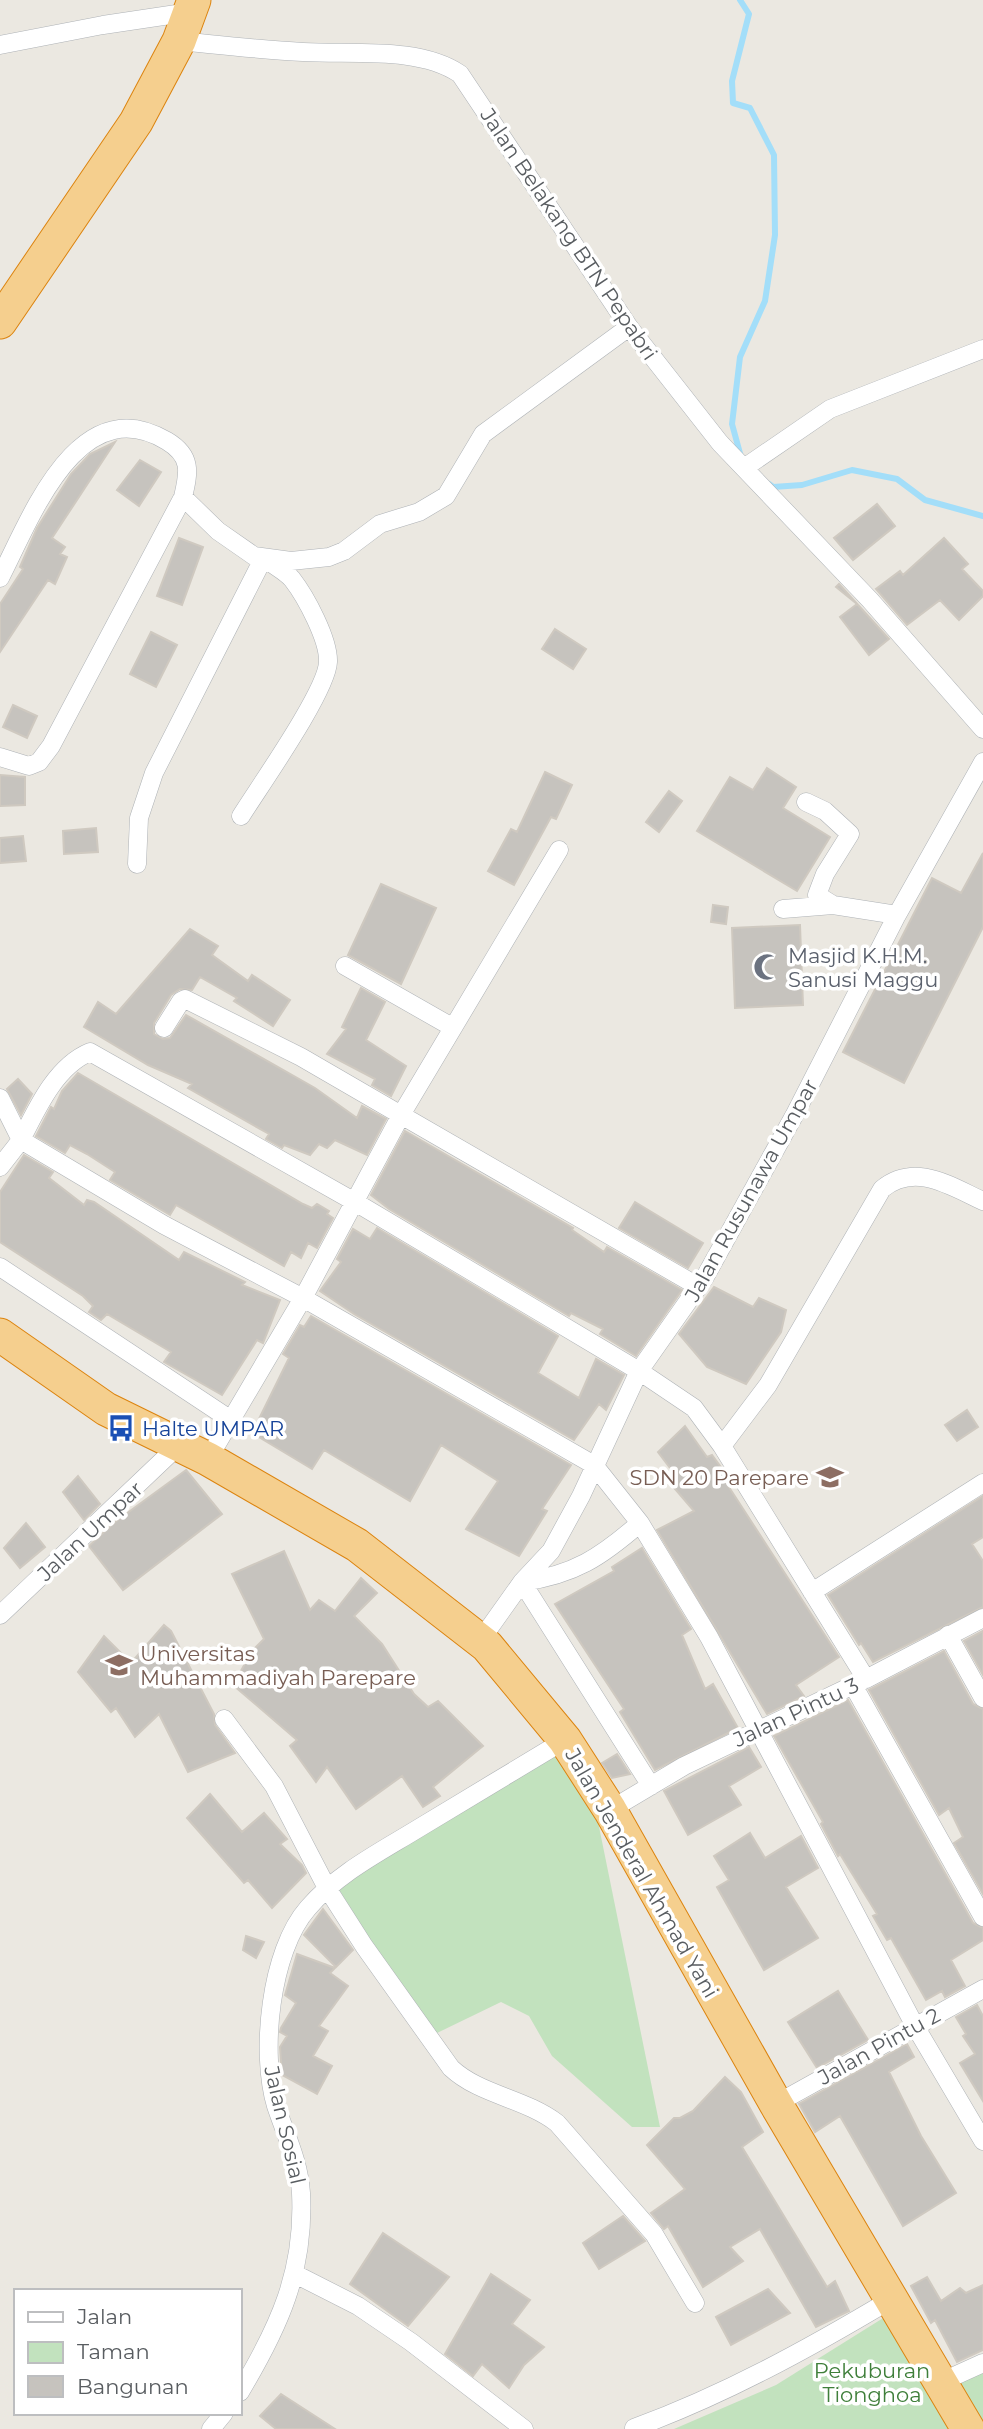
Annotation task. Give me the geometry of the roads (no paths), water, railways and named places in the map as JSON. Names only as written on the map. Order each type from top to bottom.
[{"type":"highway","points":[[0,322],[136,122],[188,18]]},
{"type":"highway","name":"Jalan Jenderal Ahmad Yani","points":[[0,1335],[106,1409],[208,1459],[357,1545],[480,1641],[565,1740],[610,1810],[776,2104],[968,2429]]},
{"type":"street","name":"Jalan Belakang BTN Pepabri","points":[[2,46],[103,24],[188,18],[300,52],[422,57],[445,63],[460,74],[482,105],[538,196],[628,327],[744,468],[870,600],[983,729]]},
{"type":"street","points":[[264,559],[312,561],[329,557],[344,551],[380,524],[430,506],[446,496],[483,435],[628,327]]},
{"type":"street","points":[[744,468],[830,409],[983,349]]},
{"type":"street","points":[[0,578],[29,522],[71,453],[100,433],[119,429],[148,432],[178,449],[185,457],[189,471],[183,497],[51,746],[39,762],[29,766],[0,757]]},
{"type":"street","points":[[183,497],[225,537],[246,552],[264,559],[295,584],[324,637],[328,663],[326,675],[297,728],[241,816]]},
{"type":"street","points":[[137,864],[139,818],[154,773],[264,559]]},
{"type":"street","name":"Jalan Rusunawa Umpar","points":[[480,1641],[522,1582],[551,1551],[639,1371],[699,1287],[795,1114],[898,915],[983,762]]},
{"type":"street","points":[[806,802],[825,811],[850,834],[825,874],[817,895],[833,905]]},
{"type":"street","points":[[208,1459],[303,1298],[401,1115],[559,850]]},
{"type":"street","points":[[783,909],[833,905],[898,915]]},
{"type":"street","points":[[345,966],[452,1027]]},
{"type":"street","points":[[164,1028],[185,999],[301,1057],[699,1287]]},
{"type":"street","points":[[0,1167],[21,1140],[59,1075],[72,1059],[90,1052],[355,1202],[639,1371],[694,1408],[722,1446],[812,1592],[983,1917]]},
{"type":"street","points":[[0,1098],[21,1140],[164,1225],[303,1298],[594,1465],[640,1523],[709,1637],[915,2026],[983,2141]]},
{"type":"street","points":[[722,1446],[768,1385],[882,1189],[892,1181],[909,1175],[936,1179],[983,1201]]},
{"type":"street","points":[[0,1267],[231,1420]]},
{"type":"street","name":"Jalan Umpar","points":[[0,1615],[178,1445]]},
{"type":"street","points":[[812,1592],[983,1483]]},
{"type":"street","points":[[640,1523],[592,1562],[564,1574],[522,1582],[652,1786]]},
{"type":"street","name":"Jalan Pintu 3","points":[[610,1810],[759,1729],[860,1682],[983,1618]]},
{"type":"street","points":[[948,1635],[983,1698]]},
{"type":"street","points":[[224,1719],[274,1786],[327,1888],[427,2039],[451,2068],[467,2082],[528,2104],[556,2123],[653,2234],[695,2303]]},
{"type":"street","name":"Jalan Sosial","points":[[242,2388],[275,2330],[295,2274],[301,2195],[298,2168],[276,2106],[268,2069],[274,1987],[291,1935],[306,1910],[349,1870],[565,1740]]},
{"type":"street","name":"Jalan Pintu 2","points":[[776,2104],[983,1989]]},
{"type":"street","points":[[295,2274],[358,2306],[524,2429]]},
{"type":"street","points":[[634,2428],[672,2414],[835,2335],[890,2300]]},
{"type":"street","points":[[939,2383],[983,2363]]},
{"type":"street","points":[[211,2429],[222,2415]]},
{"type":"waterway","points":[[740,0],[749,14],[732,81],[733,103],[750,108],[774,155],[775,235],[765,301],[740,357],[732,424],[741,457]]},
{"type":"waterway","points":[[769,484],[773,487],[802,485],[852,470],[897,479],[925,500],[983,516]]},
{"type":"place","name":"Masjid K.H.M. Sanusi Maggu","points":[[767,967]]},
{"type":"place","name":"Halte UMPAR","points":[[121,1428]]},
{"type":"place","name":"SDN 20 Parepare","points":[[830,1477]]},
{"type":"place","name":"Universitas Muhammadiyah Parepare","points":[[119,1665]]},
{"type":"park label","name":"Pekuburan Tionghoa","points":[[872,2382]]}]
